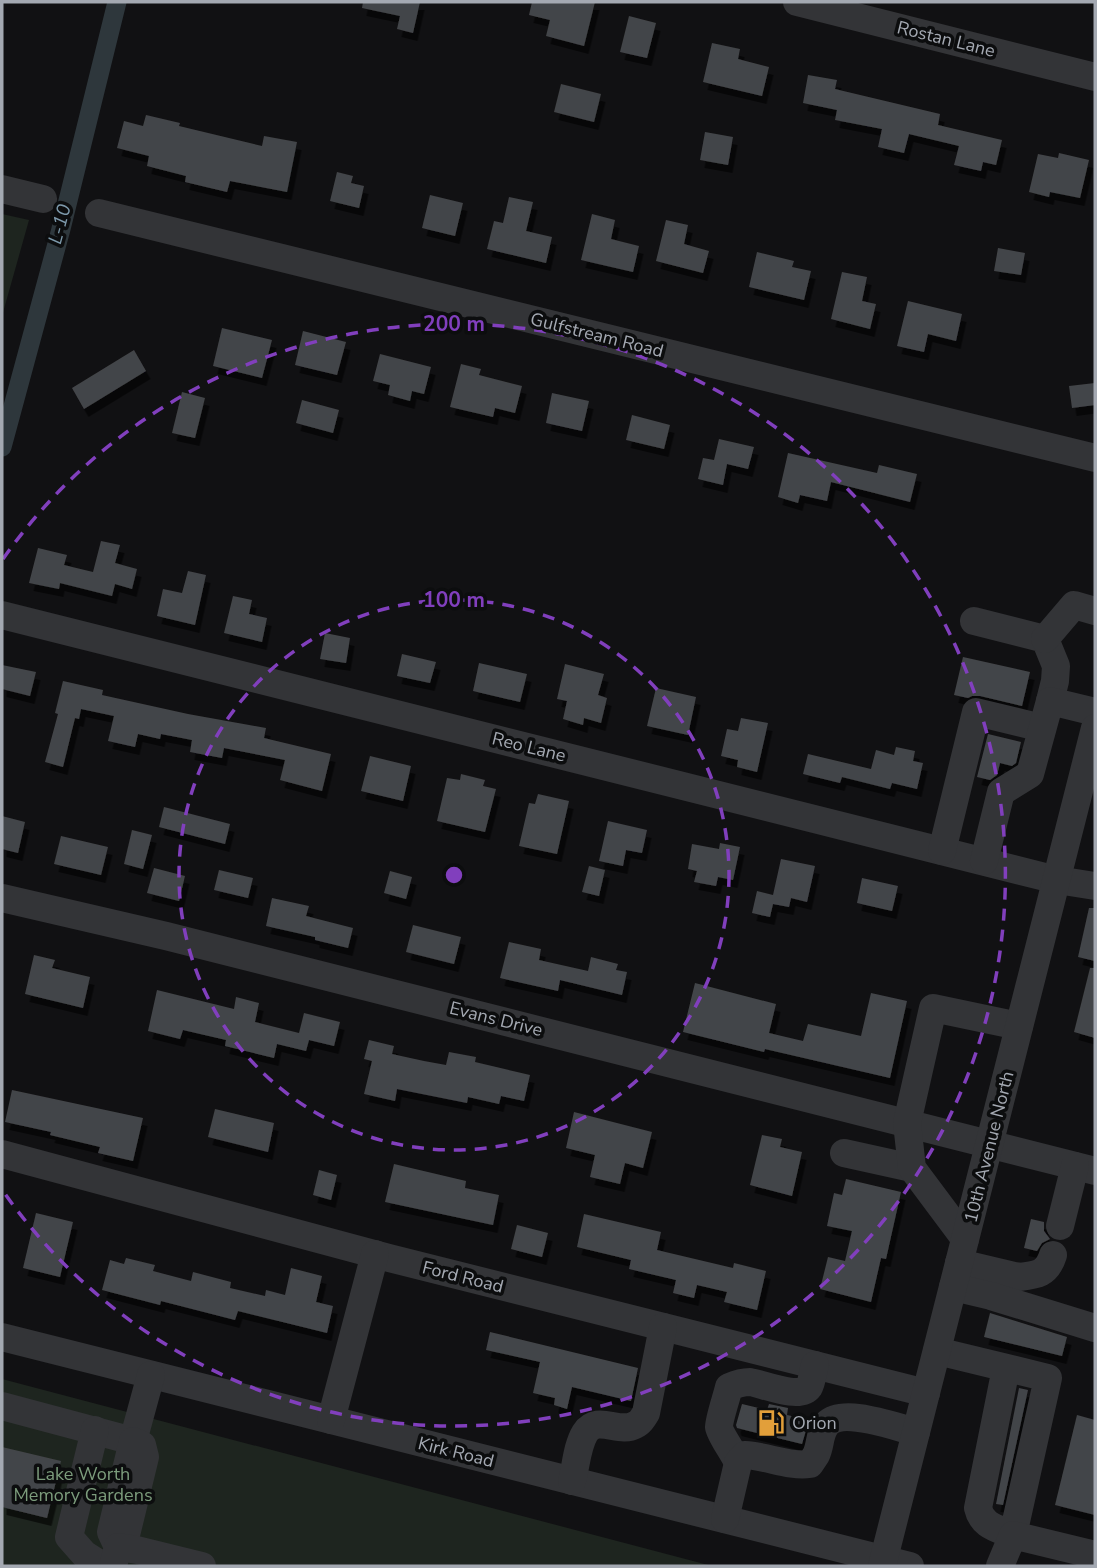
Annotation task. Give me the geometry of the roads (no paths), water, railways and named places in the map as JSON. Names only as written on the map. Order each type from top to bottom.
[{"type":"street","name":"Rostan Lane","points":[[797,2],[1095,77]]},
{"type":"street","points":[[2,189],[43,199]]},
{"type":"street","name":"Gulfstream Road","points":[[99,213],[1095,458]]},
{"type":"street","points":[[1045,639],[1074,606],[1095,611]]},
{"type":"street","name":"Reo Lane","points":[[2,615],[1056,880],[1095,886]]},
{"type":"street","points":[[974,621],[1045,639]]},
{"type":"street","points":[[984,861],[1001,792],[1030,774],[1055,681],[1056,666],[1045,639]]},
{"type":"street","points":[[1050,701],[1095,712]]},
{"type":"street","points":[[942,851],[975,712],[1042,728]]},
{"type":"street","name":"10th Avenue North","points":[[892,1564],[916,1432],[1095,728]]},
{"type":"street","name":"Evans Drive","points":[[2,898],[1085,1168]]},
{"type":"street","points":[[1019,1026],[933,1008],[907,1123],[912,1168],[959,1263],[991,1296],[1095,1328]]},
{"type":"street","points":[[844,1153],[912,1168]]},
{"type":"street","name":"Ford Road","points":[[2,1154],[375,1254],[926,1393]]},
{"type":"street","points":[[1060,1226],[1085,1168]]},
{"type":"street","points":[[331,1420],[375,1254]]},
{"type":"street","points":[[959,1263],[1019,1277],[1044,1271],[1053,1255]]},
{"type":"street","points":[[572,1481],[581,1440],[586,1430],[598,1423],[626,1428],[638,1424],[646,1413],[663,1327]]},
{"type":"street","name":"Kirk Road","points":[[2,1338],[725,1519],[892,1564]]},
{"type":"street","points":[[937,1351],[1048,1378],[1013,1535],[1000,1566]]},
{"type":"street","points":[[802,1392],[809,1387],[815,1365]]},
{"type":"street","points":[[1006,1368],[978,1508],[980,1517],[984,1523],[1013,1535],[1095,1555]]},
{"type":"street","points":[[133,1441],[151,1375]]},
{"type":"street","points":[[738,1463],[719,1426],[729,1387],[738,1383],[749,1382],[802,1392],[837,1404],[850,1416]]},
{"type":"street","points":[[2,1406],[142,1445],[145,1457],[126,1535],[111,1560]]},
{"type":"street","points":[[725,1519],[738,1463],[746,1455],[758,1455],[801,1465],[810,1464],[828,1422],[850,1416],[916,1432]]},
{"type":"street","points":[[95,1430],[69,1537],[84,1554],[111,1560],[137,1550],[202,1566]]},
{"type":"waterway","name":"L-10","points":[[2,447],[61,229],[117,2]]},
{"type":"place","name":"Orion","points":[[771,1423]]},
{"type":"park label","name":"Lake Worth Memory Gardens","points":[[83,1484]]}]
